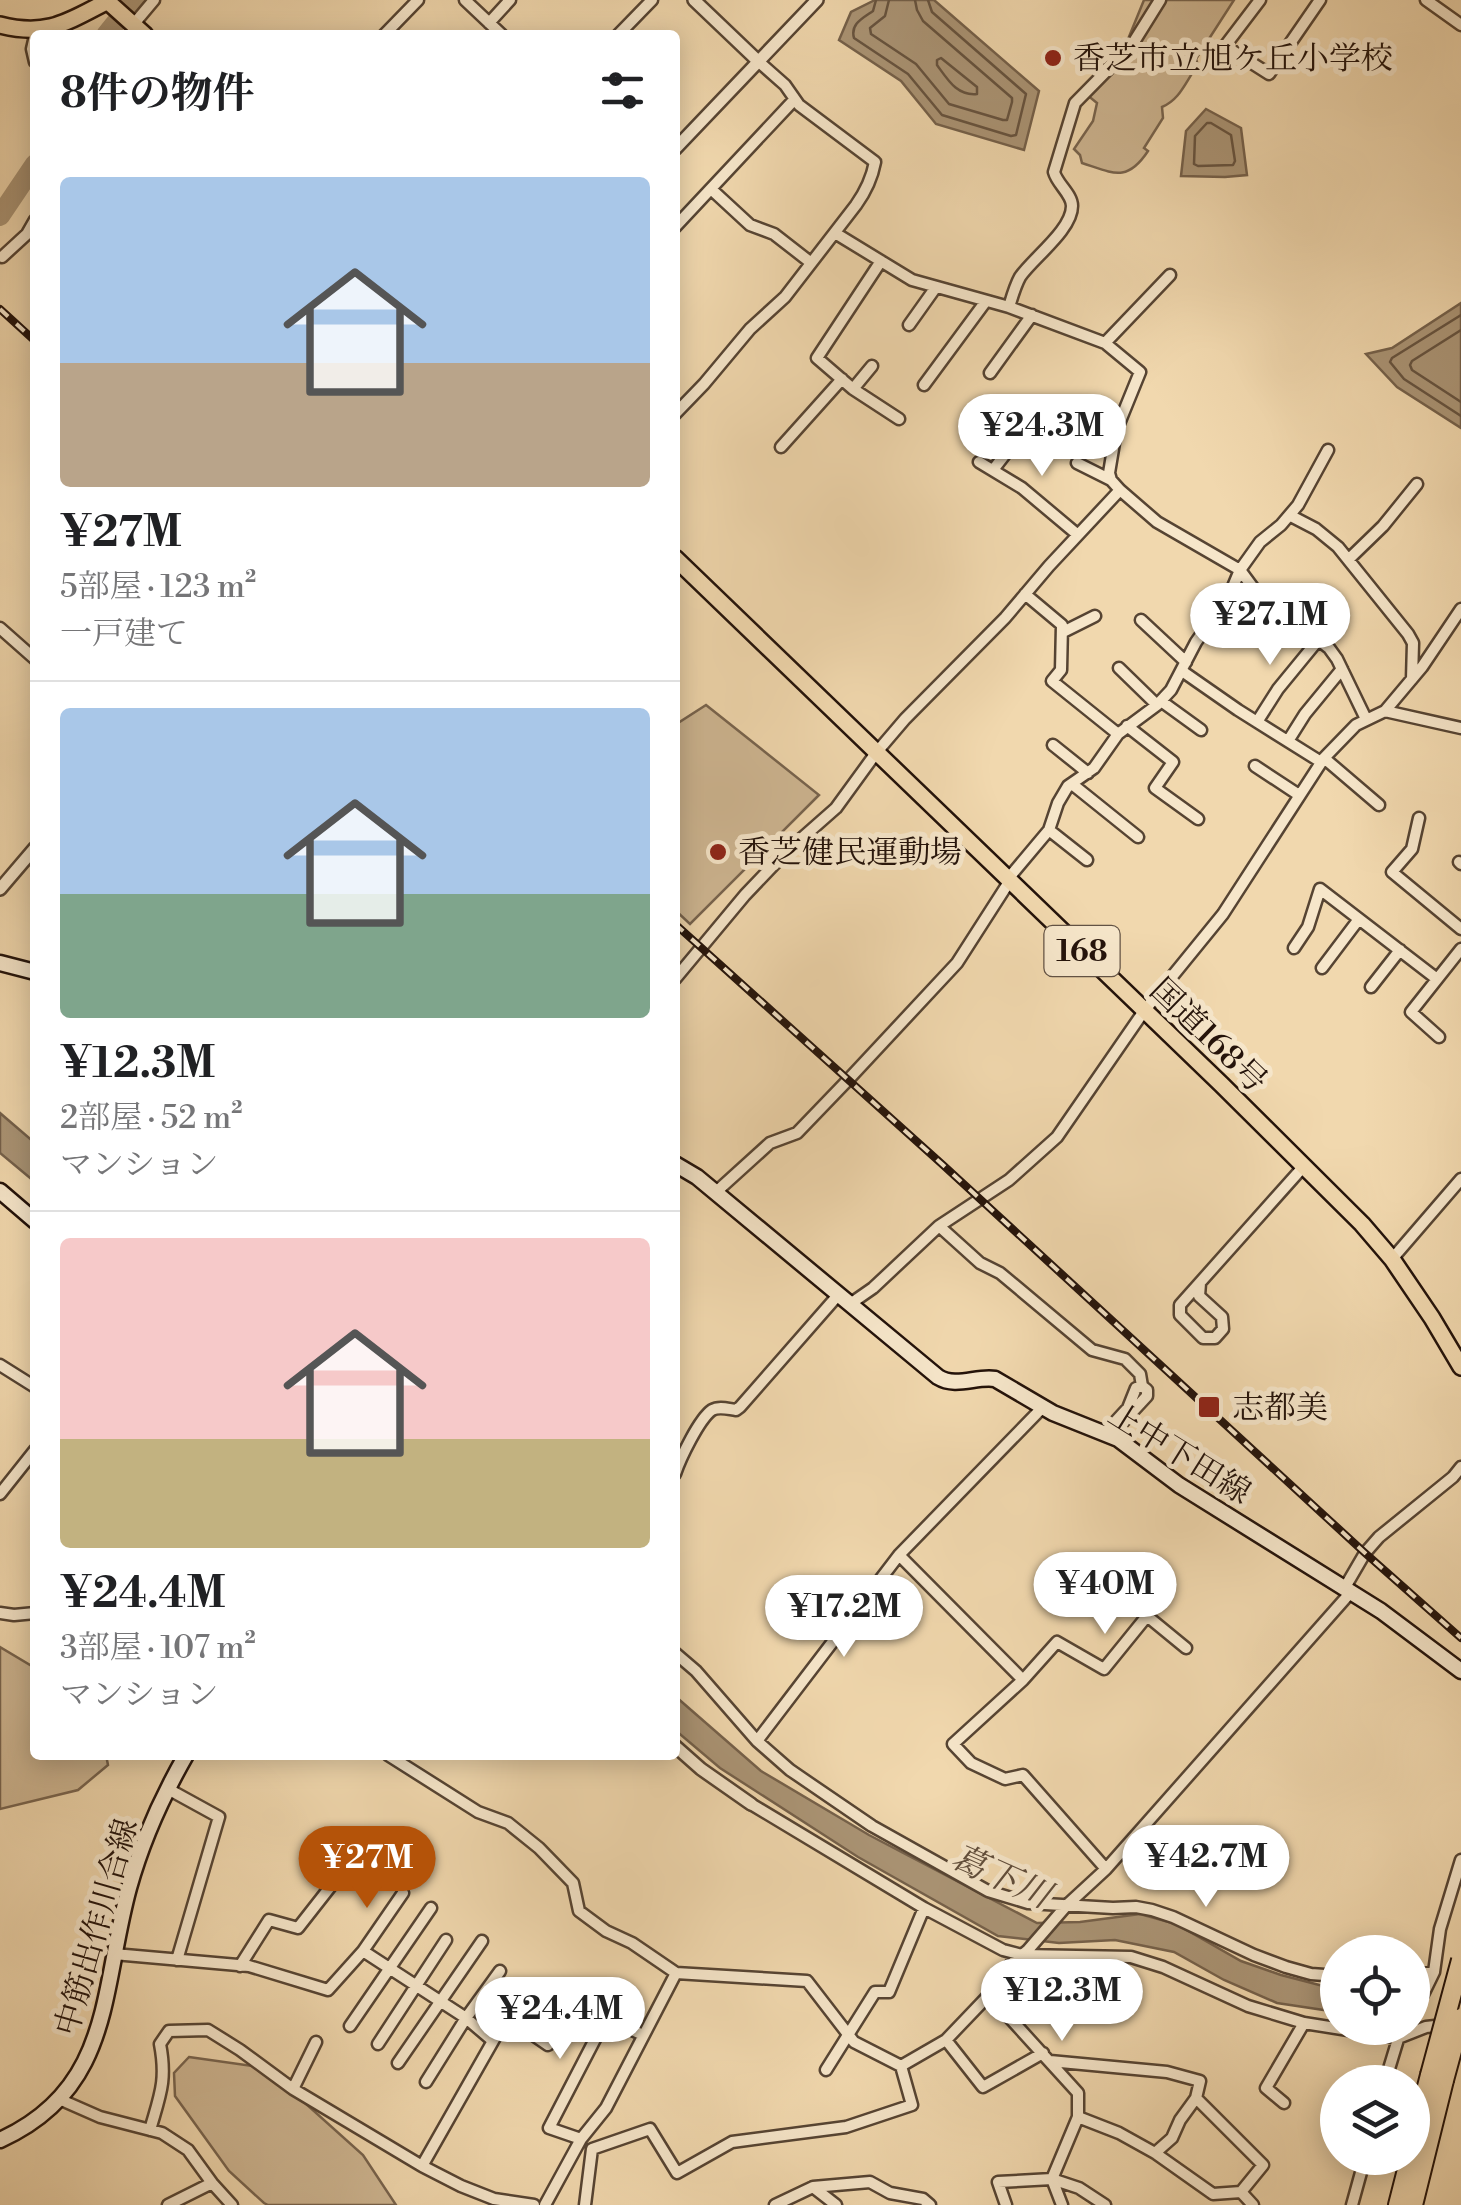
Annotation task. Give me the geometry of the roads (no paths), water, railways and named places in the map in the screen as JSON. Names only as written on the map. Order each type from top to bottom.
[{"type":"highway","points":[[56,30],[109,2],[140,30]]},
{"type":"highway","points":[[0,24],[30,33]]},
{"type":"highway","name":"国道168号","points":[[680,563],[1362,1224],[1392,1259],[1461,1368]]},
{"type":"highway","points":[[1413,2205],[1461,1960]]},
{"type":"highway","points":[[1430,2096],[1461,2021]]},
{"type":"highway","points":[[1398,2205],[1406,2175]]},
{"type":"main road","points":[[0,963],[30,971]]},
{"type":"main road","name":"上中下田線","points":[[680,1167],[698,1177],[945,1382],[995,1378],[1043,1408],[1108,1434],[1178,1485],[1380,1611],[1461,1671]]},
{"type":"main road","points":[[0,1191],[30,1217]]},
{"type":"main road","name":"中筋出作川合線","points":[[0,2140],[59,2099],[86,2064],[104,2007],[138,1860],[183,1760]]},
{"type":"street","points":[[141,30],[154,0]]},
{"type":"street","points":[[390,30],[418,0]]},
{"type":"street","points":[[465,0],[497,30]]},
{"type":"street","points":[[489,23],[510,0]]},
{"type":"street","points":[[623,30],[652,0]]},
{"type":"street","points":[[680,409],[750,329],[786,296],[866,192],[875,162],[794,100],[790,90],[694,0]]},
{"type":"street","points":[[680,145],[817,0]]},
{"type":"street","points":[[1009,307],[1022,274],[1055,239],[1071,213],[1070,197],[1054,172],[1075,103],[1132,45],[1160,0]]},
{"type":"street","points":[[1260,0],[1225,46],[1269,74],[1320,0]]},
{"type":"street","points":[[1426,0],[1461,25]]},
{"type":"street","points":[[680,222],[794,100]]},
{"type":"street","points":[[711,189],[750,225],[774,234],[810,262]]},
{"type":"street","points":[[2,257],[30,229]]},
{"type":"street","points":[[835,233],[912,280],[1009,307],[1105,343],[1140,372],[1116,431],[1109,473],[1112,480],[1170,531],[1240,570],[1254,589],[1329,648],[1366,720]]},
{"type":"street","points":[[880,261],[817,358],[898,419]]},
{"type":"street","points":[[1105,343],[1170,275]]},
{"type":"street","points":[[910,325],[936,287]]},
{"type":"street","points":[[924,385],[986,301]]},
{"type":"street","points":[[990,372],[1032,315]]},
{"type":"street","points":[[853,388],[872,366]]},
{"type":"street","points":[[781,447],[842,379]]},
{"type":"street","points":[[994,470],[1033,418]]},
{"type":"street","points":[[716,1192],[770,1143],[797,1133],[957,963],[1008,881],[1049,830],[1062,794],[1088,773],[1122,730],[1171,690],[1196,642],[1230,594],[1240,570],[1268,534],[1290,516],[1328,450]]},
{"type":"street","points":[[979,462],[1022,488],[1078,535]]},
{"type":"street","points":[[1076,463],[1112,480]]},
{"type":"street","points":[[1349,559],[1383,526],[1417,484]]},
{"type":"street","points":[[680,973],[745,894],[836,808],[920,702],[987,636],[1120,490]]},
{"type":"street","points":[[1290,516],[1326,536],[1349,559],[1413,643],[1412,680]]},
{"type":"street","points":[[1025,594],[1062,625],[1061,670],[1052,681],[1174,762],[1155,788],[1198,819]]},
{"type":"street","points":[[680,1461],[710,1411],[740,1407],[844,1299],[873,1288],[939,1226],[1009,1180],[1057,1136],[1144,1011],[1222,914],[1322,760],[1347,732],[1385,711],[1432,654],[1461,609]]},
{"type":"street","points":[[1063,632],[1095,616]]},
{"type":"street","points":[[1142,620],[1184,666],[1257,722],[1322,760],[1379,806]]},
{"type":"street","points":[[0,628],[30,654]]},
{"type":"street","points":[[1257,722],[1318,639]]},
{"type":"street","points":[[1119,668],[1159,703],[1201,730]]},
{"type":"street","points":[[1288,741],[1342,669]]},
{"type":"street","points":[[1385,711],[1461,728]]},
{"type":"street","points":[[1053,744],[1088,773]]},
{"type":"street","points":[[1255,766],[1299,795]]},
{"type":"street","points":[[1072,784],[1138,838]]},
{"type":"street","points":[[1419,818],[1412,849],[1392,872],[1461,929]]},
{"type":"street","points":[[1049,830],[1087,860]]},
{"type":"street","points":[[0,889],[30,854]]},
{"type":"street","points":[[1294,948],[1308,927],[1320,890],[1438,979]]},
{"type":"street","points":[[1322,968],[1360,919]]},
{"type":"street","points":[[1439,1037],[1411,1012],[1461,949]]},
{"type":"street","points":[[1370,986],[1400,950]]},
{"type":"street","points":[[1200,1283],[1199,1296],[1222,1318],[1222,1329],[1215,1338],[1203,1338],[1180,1316],[1180,1305],[1304,1166]]},
{"type":"street","points":[[1392,1259],[1461,1180]]},
{"type":"street","points":[[939,1226],[1092,1350],[1124,1358],[1140,1374],[1147,1396],[1108,1434]]},
{"type":"street","points":[[0,1364],[30,1384]]},
{"type":"street","points":[[757,1741],[899,1554],[1043,1408]]},
{"type":"street","points":[[0,1494],[30,1456]]},
{"type":"street","points":[[900,2066],[946,2040],[989,1995],[1010,1965],[1066,1904],[1106,1869],[1347,1590],[1365,1553],[1379,1537],[1461,1467]]},
{"type":"street","points":[[899,1554],[1023,1680]]},
{"type":"street","points":[[0,1613],[30,1613]]},
{"type":"street","points":[[1106,1869],[1024,1776],[1005,1779],[971,1763],[953,1744],[1023,1680],[1057,1642],[1104,1669],[1147,1616],[1186,1648]]},
{"type":"street","points":[[680,1657],[757,1741],[790,1770],[872,1826],[988,1891],[1028,1903],[1136,1906],[1152,1910],[1254,1955],[1320,1975]]},
{"type":"street","points":[[680,1750],[786,1827],[990,1944],[1025,1953],[1131,1957],[1163,1967],[1259,2010],[1320,2026]]},
{"type":"street","points":[[396,1760],[478,1812],[508,1822],[572,1883],[579,1911],[676,1974],[807,1981],[854,2042],[900,2066],[912,2105],[846,2127],[732,2142],[677,2173],[650,2129],[592,2149],[584,2205]]},
{"type":"street","points":[[168,1788],[220,1817],[177,1960]]},
{"type":"street","points":[[1430,1981],[1440,1929],[1461,1860]]},
{"type":"street","points":[[240,1966],[269,1920],[298,1928],[338,1877]]},
{"type":"street","points":[[114,1954],[240,1966],[328,1990],[363,1951],[403,1893]]},
{"type":"street","points":[[350,2026],[431,1908]]},
{"type":"street","points":[[826,2070],[875,1992],[889,1992],[924,1908]]},
{"type":"street","points":[[378,2044],[446,1940]]},
{"type":"street","points":[[398,2063],[482,1941]]},
{"type":"street","points":[[363,1951],[466,2018],[493,2041]]},
{"type":"street","points":[[426,2082],[500,1971]]},
{"type":"street","points":[[545,2205],[582,2139],[606,2108],[676,1974]]},
{"type":"street","points":[[989,1995],[1078,2092],[1078,2117],[1052,2179],[1062,2205]]},
{"type":"street","points":[[422,2166],[508,2017],[548,2045]]},
{"type":"street","points":[[582,2139],[549,2128],[606,2018],[643,2036]]},
{"type":"street","points":[[1430,2026],[1461,2021]]},
{"type":"street","points":[[1284,2103],[1266,2088],[1304,2023]]},
{"type":"street","points":[[150,2130],[165,2068],[160,2044],[169,2030],[208,2030],[293,2089],[422,2166],[493,2202],[534,2205]]},
{"type":"street","points":[[946,2040],[984,2087],[1046,2057],[1167,2072],[1200,2081],[1196,2098],[1172,2138],[1154,2153]]},
{"type":"street","points":[[293,2089],[316,2042]]},
{"type":"street","points":[[1078,2117],[1119,2133],[1213,2194],[1241,2192],[1264,2165],[1196,2098]]},
{"type":"street","points":[[59,2099],[100,2116],[162,2133],[188,2150],[232,2205]]},
{"type":"street","points":[[1352,2205],[1360,2175]]},
{"type":"street","points":[[1006,2205],[998,2182],[1052,2179],[1079,2188],[1105,2205]]},
{"type":"street","points":[[775,2205],[813,2187],[870,2182],[890,2193],[923,2199],[930,2205]]},
{"type":"street","points":[[168,2205],[212,2183]]},
{"type":"street","points":[[813,2187],[836,2205]]},
{"type":"street","points":[[1241,2192],[1252,2205]]},
{"type":"water","points":[[875,0],[934,0],[1039,91],[1024,150],[936,124],[901,81],[839,40],[851,12]]},
{"type":"water","points":[[1206,109],[1241,128],[1247,175],[1181,176],[1186,131]]},
{"type":"water","points":[[1461,303],[1461,428],[1397,387],[1366,354],[1392,348]]},
{"type":"water","points":[[0,1113],[30,1139],[30,1178],[0,1153]]},
{"type":"water","points":[[680,1700],[761,1771],[869,1835],[1037,1923],[1140,1914],[1176,1924],[1241,1961],[1320,1985],[1320,2009],[1277,2003],[1174,1952],[1115,1940],[1059,1943],[998,1936],[858,1857],[720,1768],[680,1734]]},
{"type":"waterway","points":[[110,30],[134,0]]},
{"type":"waterway","points":[[0,216],[30,171]]},
{"type":"railway","points":[[0,309],[30,336]]},
{"type":"railway","points":[[680,928],[1461,1638]]},
{"type":"place","name":"香芝市立旭ケ丘小学校","points":[[1053,58]]},
{"type":"place","name":"香芝健民運動場","points":[[718,852]]},
{"type":"place","name":"志都美","points":[[1209,1407]]},
{"type":"water label","name":"葛下川","points":[[1001,1876]]}]
